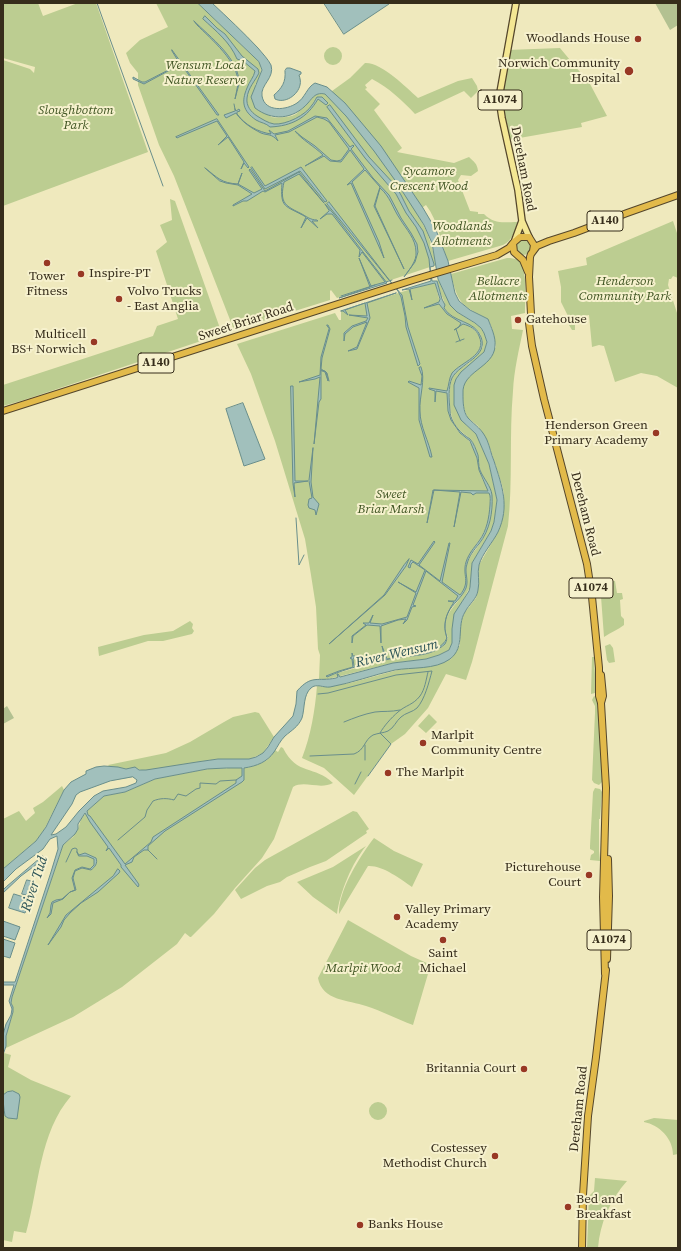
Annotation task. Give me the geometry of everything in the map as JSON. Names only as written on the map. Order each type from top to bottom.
[{"type":"highway","name":"A140","points":[[517,256],[524,257],[532,253],[537,246],[549,241],[574,234],[678,195]]},
{"type":"highway","name":"A140","points":[[514,242],[520,237],[549,241]]},
{"type":"highway","name":"Dereham Road","points":[[530,238],[534,244],[529,276],[531,314],[537,368],[587,564],[603,696],[601,704],[606,775],[603,897],[605,974],[588,1116],[583,1195],[582,1248]]},
{"type":"highway","name":"Dereham Road","points":[[514,242],[513,249],[517,256],[525,263],[529,276]]},
{"type":"highway","name":"Sweet Briar Road","points":[[3,411],[431,274],[497,255],[509,248],[514,242]]},
{"type":"highway","name":"Sweet Briar Road","points":[[497,255],[517,256]]},
{"type":"main road","name":"Dereham Road","points":[[516,3],[499,98],[518,190],[522,221],[530,238]]},
{"type":"main road","name":"Dereham Road","points":[[514,242],[522,221]]},
{"type":"green space","name":"Sloughbottom Park","points":[[3,3],[38,3],[43,16],[78,3],[96,3],[148,152],[3,206],[3,60],[30,69],[34,73],[35,67],[3,58]]},
{"type":"green space","points":[[156,3],[198,3],[259,62],[261,68],[260,74],[255,85],[271,117],[277,118],[296,114],[317,94],[325,94],[328,97],[332,91],[350,78],[365,63],[378,66],[386,71],[418,98],[458,81],[472,78],[478,91],[471,98],[464,91],[415,114],[384,86],[372,79],[365,85],[367,88],[365,89],[380,104],[374,110],[402,148],[397,152],[454,163],[469,157],[474,162],[478,171],[471,176],[461,175],[458,180],[470,211],[478,212],[478,214],[484,214],[488,218],[496,221],[518,222],[511,238],[503,245],[448,261],[437,225],[426,205],[416,212],[424,225],[429,238],[436,265],[337,298],[331,290],[330,300],[234,330],[174,176],[159,145],[138,85],[138,73],[130,63],[126,53],[140,40],[168,27]]},
{"type":"green space","points":[[655,3],[678,3],[678,25],[670,30]]},
{"type":"green space","points":[[329,47],[337,47],[342,52],[340,63],[337,65],[329,65],[324,60],[324,52]]},
{"type":"green space","points":[[560,48],[590,84],[607,116],[581,123],[582,127],[508,140],[503,109],[502,89],[508,50]]},
{"type":"green space","points":[[170,199],[175,201],[222,334],[3,406],[3,385],[153,336],[157,326],[178,319],[156,251],[167,242],[160,225],[172,220]]},
{"type":"green space","name":"Henderson Community Park","points":[[673,221],[678,236],[678,278],[673,276],[669,279],[668,285],[678,316],[678,388],[657,376],[641,373],[615,382],[604,346],[599,345],[592,347],[589,315],[575,317],[575,330],[572,330],[566,320],[569,318],[561,302],[561,287],[558,271],[587,265],[586,258]]},
{"type":"green space","points":[[523,239],[529,241],[531,247],[529,253],[523,255],[517,253],[515,247],[517,241]]},
{"type":"green space","name":"Bellacre Allotments","points":[[507,258],[516,259],[519,261],[522,265],[525,278],[525,313],[511,316],[512,329],[523,330],[517,360],[512,408],[511,475],[508,526],[472,662],[466,680],[446,674],[428,708],[405,734],[391,744],[354,795],[324,768],[302,758],[312,722],[317,686],[325,687],[350,683],[405,668],[430,666],[451,659],[460,645],[460,627],[462,618],[476,598],[478,591],[479,565],[499,530],[504,511],[504,494],[502,485],[488,442],[478,426],[467,417],[464,408],[462,391],[466,380],[496,347],[492,328],[488,319],[466,307],[456,292],[451,274]]},
{"type":"green space","name":"Sweet Briar Marsh","points":[[438,279],[443,291],[457,312],[479,326],[484,333],[487,342],[484,352],[456,379],[466,425],[476,434],[489,464],[497,500],[494,522],[491,531],[472,563],[470,587],[461,604],[452,629],[452,643],[449,650],[426,659],[393,663],[324,680],[319,679],[320,655],[318,649],[316,607],[305,539],[275,441],[251,374],[237,344],[335,313],[339,320],[341,320],[341,311],[435,283],[443,309],[449,315],[454,318],[469,326],[477,333],[481,344],[476,354],[453,374],[448,389],[448,406],[452,421],[458,431],[472,445],[476,453],[480,473],[490,494],[490,515],[486,529],[465,566],[465,588],[445,620],[445,632],[447,638],[443,645],[425,653],[400,656],[378,661],[339,671],[326,676],[394,658],[425,654],[443,646],[448,638],[446,630],[447,617],[465,590],[466,587],[467,580],[466,566],[485,533],[491,516],[492,504],[491,493],[481,472],[475,447],[471,440],[456,426],[452,416],[449,394],[451,381],[454,374],[469,363],[483,347],[482,338],[474,327],[456,319],[445,309],[444,301],[437,281]]},
{"type":"green space","points":[[615,581],[617,593],[622,593],[623,599],[620,600],[621,616],[624,619],[624,625],[604,637],[600,583]]},
{"type":"green space","points":[[190,621],[193,624],[192,628],[194,631],[192,634],[163,641],[148,641],[99,656],[98,647],[144,635],[173,631]]},
{"type":"green space","points":[[610,644],[613,648],[615,662],[609,663],[607,660],[605,646]]},
{"type":"green space","points":[[592,657],[594,657],[596,691],[595,693],[591,694]]},
{"type":"green space","points":[[594,696],[597,698],[603,781],[599,785],[594,783],[592,780],[595,706],[592,700]]},
{"type":"green space","points":[[7,706],[14,718],[3,724],[3,709]]},
{"type":"green space","points":[[255,712],[259,713],[274,737],[263,753],[250,759],[218,759],[146,771],[133,768],[111,768],[108,765],[166,753],[190,742],[233,717]]},
{"type":"green space","points":[[429,714],[437,722],[426,733],[418,726]]},
{"type":"green space","points":[[281,747],[294,763],[300,767],[326,777],[333,783],[323,786],[302,784],[293,787],[274,839],[262,858],[214,914],[191,937],[185,933],[177,944],[122,987],[73,1017],[6,1048],[6,1036],[13,1012],[11,1003],[12,997],[63,845],[73,837],[78,829],[81,819],[86,813],[88,815],[87,811],[104,796],[125,792],[155,779],[207,769],[251,767],[267,760],[275,750],[278,752]]},
{"type":"green space","points":[[62,786],[64,790],[44,830],[36,841],[3,869],[3,819],[19,811],[26,821],[35,813],[33,808],[43,802]]},
{"type":"green space","points":[[595,788],[600,789],[602,792],[599,819],[600,861],[590,860],[591,855],[594,853],[594,851],[590,849],[590,846],[593,792]]},
{"type":"green space","points":[[353,811],[357,812],[369,829],[366,831],[367,833],[326,861],[287,877],[280,882],[267,886],[241,899],[235,890],[255,868],[265,860]]},
{"type":"green space","points":[[374,838],[394,851],[423,864],[412,887],[385,870],[368,866],[339,914],[342,895],[351,874],[362,854]]},
{"type":"green space","points":[[366,846],[347,878],[337,914],[313,897],[297,882],[333,867]]},
{"type":"green space","name":"Marlpit Wood","points":[[348,920],[411,956],[429,964],[430,967],[413,1025],[372,1008],[344,1001],[330,995],[321,986],[318,978]]},
{"type":"green space","points":[[4,1053],[11,1055],[8,1067],[31,1080],[71,1096],[60,1111],[46,1143],[26,1233],[14,1231],[12,1242],[3,1240]]},
{"type":"green space","points":[[378,1102],[384,1105],[387,1111],[384,1117],[378,1120],[372,1117],[369,1111],[372,1105]]},
{"type":"green space","points":[[654,1118],[678,1120],[678,1154],[673,1155],[671,1143],[660,1129],[644,1122]]},
{"type":"green space","points":[[595,1178],[627,1181],[621,1188],[607,1212],[601,1230],[598,1248],[587,1248],[589,1196],[594,1191]]},
{"type":"water","points":[[198,3],[212,3],[258,48],[271,65],[271,74],[262,92],[262,96],[267,105],[272,108],[282,108],[293,105],[300,101],[310,87],[315,83],[327,87],[345,103],[381,146],[436,230],[448,261],[455,293],[459,301],[470,310],[488,319],[494,336],[495,346],[493,353],[489,360],[467,380],[464,386],[463,400],[466,416],[481,430],[485,436],[497,470],[504,496],[504,513],[502,523],[480,561],[478,568],[479,584],[477,593],[475,599],[462,618],[458,649],[450,659],[444,663],[430,667],[395,670],[338,685],[328,687],[315,686],[311,688],[305,698],[303,714],[299,724],[283,738],[274,752],[265,761],[257,765],[244,768],[244,780],[242,782],[165,831],[148,846],[148,850],[144,850],[134,857],[132,862],[125,865],[138,883],[138,887],[121,867],[109,848],[106,851],[108,847],[85,813],[78,824],[78,829],[75,834],[63,845],[12,997],[11,1003],[13,1012],[6,1036],[6,1046],[3,1055],[3,1035],[6,1024],[11,1015],[12,1009],[9,1001],[14,985],[3,985],[3,982],[15,982],[58,849],[57,836],[50,839],[43,849],[16,869],[3,882],[3,869],[36,841],[46,827],[64,790],[71,782],[86,774],[86,771],[96,767],[104,766],[126,769],[135,767],[139,770],[146,770],[218,759],[249,759],[256,757],[263,753],[274,737],[293,716],[297,691],[307,682],[311,680],[336,678],[338,677],[337,674],[340,677],[393,663],[426,659],[449,650],[452,643],[454,614],[469,591],[472,563],[491,531],[494,522],[497,500],[489,464],[476,434],[461,420],[454,405],[454,385],[456,379],[461,372],[484,352],[487,342],[484,333],[475,323],[457,312],[450,305],[438,279],[432,243],[424,225],[374,151],[346,116],[325,94],[315,96],[296,113],[282,117],[268,115],[255,108],[251,97],[262,70],[259,62]],"holes":[[[242,768],[242,776],[236,780],[236,783],[153,837],[151,842],[125,864],[88,815],[87,811],[104,796],[125,792],[155,779],[207,769]],[[133,777],[137,780],[136,783],[126,787],[103,791],[94,796],[66,827],[56,834],[51,835],[72,804],[76,795],[80,792],[110,781]]]},
{"type":"water","points":[[324,3],[389,3],[389,4],[344,34]]},
{"type":"water","points":[[205,16],[225,34],[242,56],[258,69],[259,73],[249,91],[247,101],[249,108],[257,116],[270,123],[279,124],[301,116],[309,109],[317,97],[322,97],[328,103],[326,105],[318,99],[314,106],[304,116],[285,125],[270,127],[256,120],[248,113],[244,106],[245,93],[255,71],[243,61],[237,59],[227,42],[203,19]]},
{"type":"water","points":[[194,21],[216,41],[235,66],[239,84],[235,99],[238,84],[234,67],[223,52]]},
{"type":"water","points":[[172,50],[219,115],[217,115],[181,64],[144,84],[133,79],[133,77],[145,82],[180,64]]},
{"type":"water","points":[[287,68],[301,72],[299,75],[299,89],[290,98],[283,100],[275,99],[274,95],[283,84],[285,71]]},
{"type":"water","points":[[330,105],[369,157],[395,185],[409,211],[423,231],[434,264],[434,266],[430,267],[432,281],[437,281],[445,305],[444,308],[448,313],[474,327],[481,337],[482,344],[481,350],[452,378],[449,389],[449,402],[450,413],[454,423],[460,432],[469,438],[475,447],[478,455],[480,470],[489,485],[492,495],[491,514],[486,533],[472,553],[466,567],[467,582],[466,588],[447,617],[447,615],[454,602],[448,601],[455,601],[458,596],[426,571],[413,605],[416,606],[412,607],[407,620],[403,624],[406,619],[381,626],[381,643],[380,626],[367,625],[353,636],[352,643],[352,636],[366,625],[363,623],[369,623],[373,615],[370,623],[382,624],[407,617],[416,593],[398,582],[416,592],[425,570],[413,562],[410,568],[408,567],[411,560],[418,564],[434,541],[435,542],[419,565],[440,581],[450,543],[442,582],[460,595],[466,582],[465,567],[466,562],[486,528],[489,515],[490,496],[489,493],[476,493],[473,495],[471,493],[461,492],[454,527],[460,492],[434,490],[488,491],[479,470],[477,458],[470,441],[460,433],[451,420],[448,411],[447,393],[436,391],[435,402],[435,391],[429,389],[447,391],[452,373],[477,353],[481,343],[478,334],[474,330],[463,324],[459,326],[461,323],[447,314],[439,304],[424,308],[439,302],[440,299],[435,283],[410,289],[412,300],[409,289],[402,290],[431,281],[429,259],[424,243],[416,227],[406,213],[396,194],[365,158],[327,107]]},
{"type":"water","points":[[235,109],[236,111],[239,109],[240,111],[237,112],[238,116],[236,113],[226,118],[224,115],[235,111]]},
{"type":"water","points":[[315,116],[327,118],[350,147],[353,145],[354,146],[351,149],[373,178],[389,195],[417,244],[418,252],[415,262],[409,271],[414,262],[416,247],[410,234],[386,195],[380,188],[375,206],[404,269],[374,206],[380,187],[365,170],[352,182],[379,242],[384,258],[351,183],[347,185],[364,169],[350,150],[341,162],[330,161],[324,156],[305,166],[323,155],[295,131],[331,160],[341,160],[349,149],[329,122],[317,117],[289,132],[275,135],[278,141],[272,136],[261,133],[250,127],[241,119],[248,125],[261,132],[271,134],[269,130],[274,134],[288,131]]},
{"type":"water","points":[[217,119],[249,167],[248,168],[244,163],[241,169],[244,162],[228,137],[218,145],[227,136],[217,121],[177,138],[176,137]]},
{"type":"water","points":[[252,167],[265,186],[301,167],[327,201],[325,202],[300,171],[265,189],[251,168]]},
{"type":"water","points":[[205,168],[220,179],[238,184],[254,193],[262,189],[249,170],[250,169],[265,191],[299,172],[324,203],[299,174],[284,182],[282,194],[282,183],[265,192],[263,191],[247,201],[243,201],[233,206],[252,194],[238,185],[220,181]]},
{"type":"water","points":[[282,194],[286,205],[310,219],[317,220],[318,221],[312,221],[318,228],[307,218],[301,228],[306,217],[289,208],[285,205]]},
{"type":"water","points":[[329,202],[402,295],[408,327],[420,364],[418,366],[406,327],[401,297],[398,291],[327,204]]},
{"type":"water","points":[[325,204],[387,283],[339,298],[370,287],[359,258],[371,286],[385,282],[362,252],[359,257],[360,250],[332,214],[327,214],[320,219],[329,211]]},
{"type":"water","points":[[396,293],[367,303],[370,318],[357,349],[348,351],[357,347],[367,322],[353,327],[345,334],[344,341],[344,333],[352,326],[366,321],[368,318],[349,315],[367,316],[365,303]]},
{"type":"water","points":[[359,305],[345,310],[348,315],[341,311]]},
{"type":"water","points":[[327,325],[330,329],[322,358],[321,369],[326,372],[328,381],[325,372],[321,370],[321,399],[319,402],[314,444],[320,377],[299,382],[320,375],[321,357],[329,329]]},
{"type":"water","points":[[421,367],[423,383],[420,417],[432,457],[430,457],[419,420],[419,388],[408,382],[421,385],[422,376],[419,368]]},
{"type":"water","points":[[291,386],[293,386],[295,481],[308,481],[294,483],[295,497],[293,484]]},
{"type":"water","points":[[243,403],[265,459],[244,466],[226,409]]},
{"type":"water","points":[[313,448],[311,482],[313,497],[319,504],[316,515],[315,510],[309,508],[308,505],[309,499],[312,498],[309,481]]},
{"type":"water","points":[[433,490],[434,490],[427,523]]},
{"type":"water","points":[[409,559],[406,566],[385,595],[329,644],[384,595]]},
{"type":"water","points":[[447,638],[445,644],[440,648],[428,653],[378,661],[360,666],[385,659],[382,646],[387,659],[420,654],[436,649],[443,644]]},
{"type":"water","points":[[352,653],[353,656],[355,656],[353,659],[355,667],[327,677],[326,676],[353,667],[352,659],[350,658],[352,657]]},
{"type":"water","points":[[77,852],[79,855],[85,853],[96,858],[96,865],[91,870],[82,868],[75,871],[73,878],[76,890],[70,892],[75,890],[72,878],[75,870],[82,867],[90,869],[94,865],[94,859],[87,856],[79,856]]},
{"type":"water","points":[[43,856],[45,858],[21,876],[3,893],[3,890],[6,887]]},
{"type":"water","points":[[118,869],[120,871],[119,873],[98,892],[81,903],[70,913],[48,945],[66,915],[113,876]]},
{"type":"water","points":[[27,880],[35,882],[30,896],[22,894]]},
{"type":"water","points":[[70,892],[63,899],[53,903],[51,914],[47,918],[50,913],[52,902],[62,899]]},
{"type":"water","points":[[14,894],[30,899],[25,913],[9,908]]},
{"type":"water","points":[[3,921],[20,927],[15,940],[3,936]]},
{"type":"water","points":[[3,939],[15,943],[10,958],[3,956]]},
{"type":"water","points":[[13,1091],[19,1094],[20,1097],[17,1119],[8,1118],[5,1116],[3,1103],[3,1095],[7,1092]]},
{"type":"waterway","points":[[97,3],[163,186]]},
{"type":"waterway","points":[[234,104],[235,109]]},
{"type":"waterway","points":[[386,282],[392,280]]},
{"type":"waterway","points":[[341,296],[375,285]]},
{"type":"waterway","points":[[456,329],[460,341]]},
{"type":"waterway","points":[[456,342],[464,339]]},
{"type":"waterway","points":[[322,371],[327,373],[329,381]]},
{"type":"waterway","points":[[296,518],[299,565],[304,555]]},
{"type":"waterway","points":[[310,756],[354,754],[360,750],[370,737],[390,730],[401,717],[417,708],[420,704],[432,671],[396,675],[328,693],[318,694]]},
{"type":"waterway","points":[[368,776],[391,744],[380,733],[395,714],[420,696],[428,672]]},
{"type":"waterway","points":[[344,722],[375,712],[400,710]]},
{"type":"waterway","points":[[365,745],[365,760]]},
{"type":"waterway","points":[[355,784],[361,772]]},
{"type":"waterway","points":[[118,840],[145,817],[147,810],[153,801],[158,799],[174,800],[178,794],[186,796],[200,788],[200,783],[216,784],[220,781],[236,780]]},
{"type":"waterway","points":[[66,862],[72,849],[77,849],[77,852]]},
{"type":"waterway","points":[[148,850],[157,859]]},
{"type":"place","name":"Woodlands House","points":[[638,39]]},
{"type":"place","name":"Norwich Community Hospital","points":[[629,71]]},
{"type":"place","name":"Tower Fitness","points":[[47,263]]},
{"type":"place","name":"Inspire-PT","points":[[81,274]]},
{"type":"place","name":"Volvo Trucks - East Anglia","points":[[119,299]]},
{"type":"place","name":"Gatehouse","points":[[518,320]]},
{"type":"place","name":"Multicell BS+ Norwich","points":[[94,342]]},
{"type":"place","name":"Henderson Green Primary Academy","points":[[656,433]]},
{"type":"place","name":"Marlpit Community Centre","points":[[423,743]]},
{"type":"place","name":"The Marlpit","points":[[388,773]]},
{"type":"place","name":"Picturehouse Court","points":[[589,875]]},
{"type":"place","name":"Valley Primary Academy","points":[[397,917]]},
{"type":"place","name":"Saint Michael","points":[[443,940]]},
{"type":"place","name":"Britannia Court","points":[[524,1069]]},
{"type":"place","name":"Costessey Methodist Church","points":[[495,1156]]},
{"type":"place","name":"Bed and Breakfast","points":[[568,1207]]},
{"type":"place","name":"Banks House","points":[[360,1225]]},
{"type":"park label","name":"Wensum Local Nature Reserve","points":[[205,74]]},
{"type":"park label","name":"Sycamore Crescent Wood","points":[[429,180]]},
{"type":"park label","name":"Woodlands Allotments","points":[[462,234]]},
{"type":"water label","name":"River Wensum","points":[[397,654]]},
{"type":"water label","name":"River Tud","points":[[35,884]]}]
